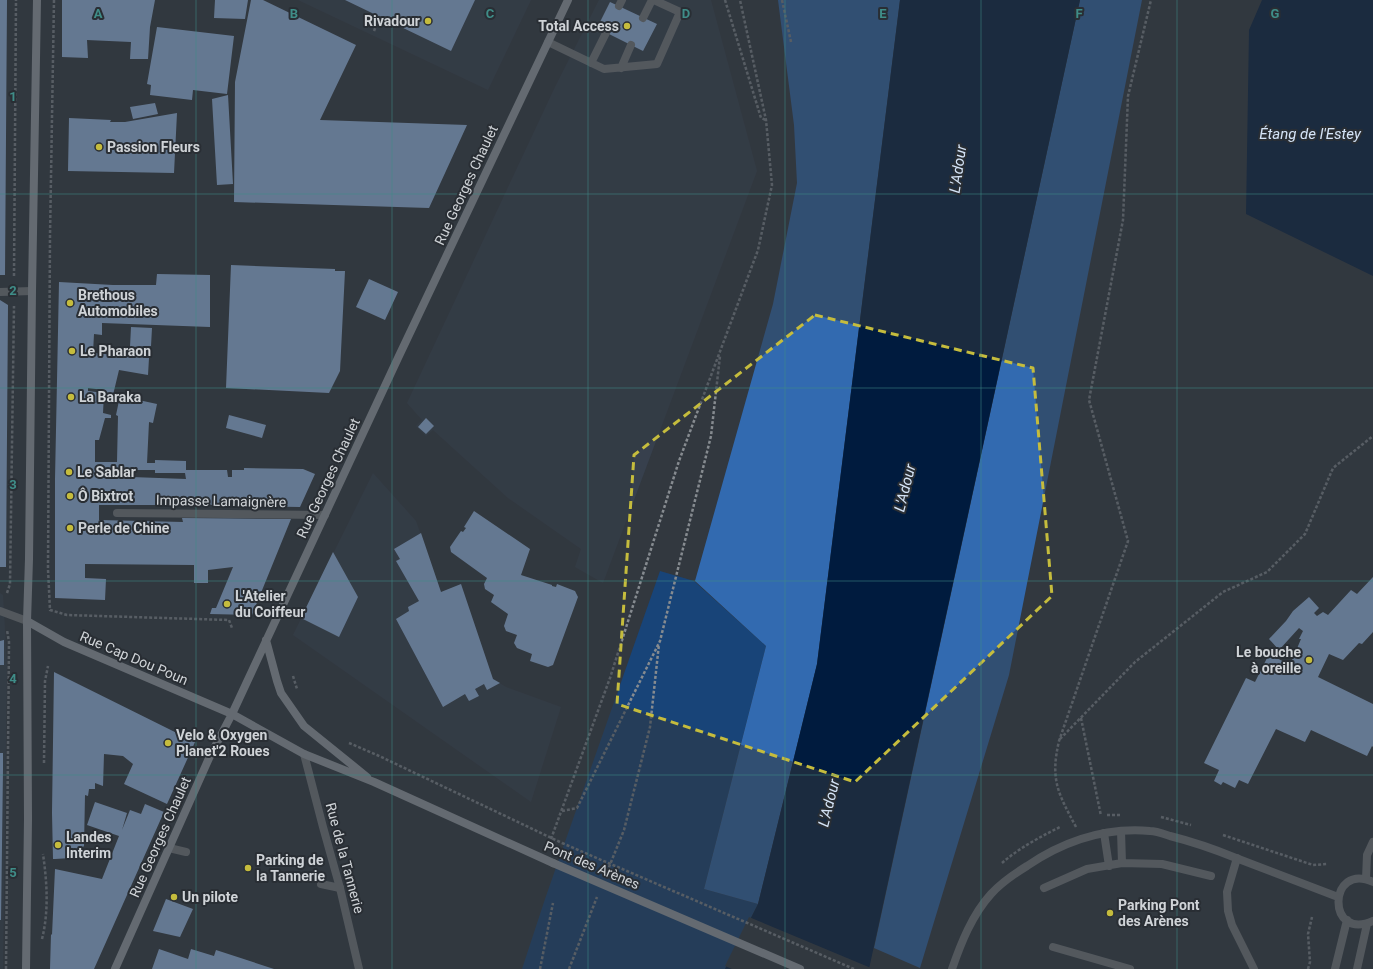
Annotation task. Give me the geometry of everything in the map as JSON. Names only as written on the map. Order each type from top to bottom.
[{"type":"main road","points":[[26,969],[28,827],[27,621],[37,0]]},
{"type":"main road","name":"Rue Georges Chaulet","points":[[115,969],[213,750],[232,714],[568,0]]},
{"type":"main road","name":"Rue Cap Dou Poun","points":[[27,621],[64,642],[232,714],[304,754],[374,782]]},
{"type":"main road","points":[[266,640],[281,693],[304,726],[374,782]]},
{"type":"main road","name":"Pont des Arènes","points":[[374,782],[553,863],[800,969]]},
{"type":"street","points":[[548,42],[604,69],[657,64],[680,12],[653,0],[643,18]]},
{"type":"street","points":[[591,63],[606,33]]},
{"type":"street","points":[[621,68],[631,45]]},
{"type":"street","points":[[0,292],[32,291]]},
{"type":"street","name":"Impasse Lamaignère","points":[[117,513],[325,515]]},
{"type":"street","points":[[0,611],[27,621]]},
{"type":"street","name":"Rue de la Tannerie","points":[[304,754],[340,888],[359,969]]},
{"type":"street","points":[[952,969],[962,942],[976,916],[991,894],[1012,875],[1060,846],[1082,838],[1104,833],[1121,831],[1151,831],[1197,842],[1338,897]]},
{"type":"street","points":[[1121,831],[1122,864]]},
{"type":"street","points":[[1104,833],[1108,866]]},
{"type":"street","points":[[1357,969],[1370,923],[1360,925],[1353,924],[1342,916],[1339,910],[1338,897],[1341,890],[1352,880],[1359,879],[1370,881],[1367,855],[1373,842]]},
{"type":"street","points":[[169,848],[186,852]]},
{"type":"street","points":[[1237,858],[1227,892],[1228,911],[1232,925],[1254,969]]},
{"type":"street","points":[[1044,888],[1088,869],[1122,864],[1162,864],[1211,876]]},
{"type":"street","points":[[321,884],[340,888]]},
{"type":"street","points":[[1335,969],[1347,920]]},
{"type":"street","points":[[1053,946],[1130,969]]},
{"type":"path","points":[[14,276],[16,0]]},
{"type":"path","points":[[54,0],[50,236],[48,553],[48,592],[50,610],[67,615],[229,620],[232,628]]},
{"type":"path","points":[[725,0],[761,118],[766,120]]},
{"type":"path","points":[[551,838],[610,678],[679,461],[758,250],[772,185],[766,120],[740,0]]},
{"type":"path","points":[[782,0],[791,42]]},
{"type":"path","points":[[1082,838],[1062,799],[1055,780],[1055,757],[1058,741],[1128,541],[1089,400],[1122,220],[1128,96],[1151,0]]},
{"type":"path","points":[[374,31],[380,16]]},
{"type":"path","points":[[7,593],[10,584],[14,302]]},
{"type":"path","points":[[606,873],[624,830],[650,727],[660,641],[711,436],[720,351]]},
{"type":"path","points":[[1058,741],[1135,662],[1223,592],[1267,572],[1305,534],[1333,468],[1373,436]]},
{"type":"path","points":[[6,969],[9,642],[7,630]]},
{"type":"path","points":[[561,811],[577,808],[660,641]]},
{"type":"path","points":[[293,676],[298,692]]},
{"type":"path","points":[[1081,717],[1101,816]]},
{"type":"path","points":[[344,740],[562,844],[854,969]]},
{"type":"path","points":[[569,969],[598,894]]},
{"type":"path","points":[[540,969],[553,903]]},
{"type":"path","points":[[1308,969],[1310,962],[1308,934],[1312,917]]},
{"type":"highlighted area","points":[[815,315],[1033,368],[1052,596],[855,782],[617,704],[634,455]]},
{"type":"shaded area","points":[[298,0],[531,0],[488,90]]},
{"type":"shaded area","points":[[599,0],[711,0],[757,171],[603,583],[575,567],[581,549],[508,498],[433,430],[426,436],[416,426],[422,420],[407,403],[555,87]]},
{"type":"shaded area","points":[[778,0],[900,0],[817,664],[758,904],[704,889],[766,646],[695,581],[773,304],[797,183],[794,125]]},
{"type":"shaded area","points":[[1080,0],[1142,0],[1009,675],[920,968],[874,948]]},
{"type":"shaded area","points":[[373,473],[416,521],[441,592],[461,584],[493,679],[506,687],[561,707],[531,802],[293,635]]},
{"type":"shaded area","points":[[660,571],[694,581],[766,646],[704,889],[758,904],[725,969],[522,969],[545,899]]},
{"type":"shaded area","points":[[0,593],[3,595],[7,665],[3,969],[0,969]]},
{"type":"water","name":"L'Adour","points":[[900,0],[1080,0],[869,969],[725,969],[758,904],[817,664]]},
{"type":"water","name":"Étang de l'Estey","points":[[1262,0],[1373,0],[1373,276],[1246,214],[1249,30]]},
{"type":"pier","points":[[749,917],[871,969],[732,969],[725,966]]},
{"type":"building","points":[[0,0],[7,0],[5,275],[0,275]]},
{"type":"building","points":[[62,0],[155,0],[150,27],[148,59],[130,59],[131,42],[87,40],[88,58],[62,57]]},
{"type":"building","points":[[215,0],[248,0],[245,19],[214,18]]},
{"type":"building","points":[[251,0],[263,0],[356,45],[320,120],[467,125],[429,208],[234,202],[235,82]]},
{"type":"building","name":"Rivadour","points":[[345,0],[475,0],[451,51]]},
{"type":"building","name":"Total Access","points":[[610,2],[657,24],[643,51],[597,28]]},
{"type":"building","points":[[157,27],[234,36],[227,94],[193,90],[192,100],[150,95],[151,85],[147,84]]},
{"type":"building","points":[[228,95],[233,184],[217,185],[212,99]]},
{"type":"building","points":[[155,103],[158,114],[133,119],[130,107]]},
{"type":"building","points":[[177,113],[174,173],[68,171],[69,118],[125,122]]},
{"type":"building","points":[[231,265],[335,269],[335,271],[345,271],[340,371],[329,393],[226,388]]},
{"type":"building","points":[[157,274],[210,275],[210,327],[102,323],[102,335],[94,334],[93,353],[149,358],[148,375],[119,370],[113,395],[104,393],[103,413],[111,415],[111,418],[105,418],[99,440],[95,440],[95,462],[117,462],[118,416],[116,415],[120,396],[157,404],[153,423],[149,422],[147,463],[155,463],[155,460],[186,461],[186,470],[227,470],[228,477],[232,477],[232,470],[244,470],[244,468],[303,469],[315,474],[300,507],[227,505],[99,505],[99,520],[183,522],[182,518],[291,519],[252,615],[210,614],[212,608],[216,608],[233,567],[208,570],[208,583],[194,583],[194,565],[85,564],[85,578],[106,579],[105,600],[55,598],[55,479],[59,282],[113,285],[156,285]],"holes":[[[88,388],[104,390],[104,393],[88,391]],[[104,470],[155,470],[155,473],[185,473],[186,479],[104,476]]]},
{"type":"building","points":[[369,279],[398,292],[385,320],[356,307]]},
{"type":"building","points":[[0,300],[8,305],[6,567],[0,567]]},
{"type":"building","points":[[131,327],[152,328],[151,346],[130,347]]},
{"type":"building","points":[[229,415],[266,425],[262,438],[226,428]]},
{"type":"building","points":[[426,418],[434,426],[426,434],[418,427]]},
{"type":"building","points":[[474,511],[530,549],[521,575],[552,586],[556,587],[557,584],[575,591],[578,597],[553,665],[548,667],[530,661],[532,654],[517,648],[514,643],[517,635],[506,631],[504,626],[508,614],[491,602],[494,595],[485,589],[484,584],[487,578],[451,552],[450,547],[461,531],[463,532],[466,528],[464,527]]},
{"type":"building","points":[[421,533],[441,592],[461,584],[493,679],[500,683],[487,690],[484,684],[475,689],[479,696],[469,701],[465,694],[443,707],[396,619],[409,611],[408,607],[419,601],[396,561],[400,559],[394,549]]},
{"type":"building","points":[[333,552],[358,597],[339,637],[301,618]]},
{"type":"building","points":[[1373,577],[1373,632],[1362,644],[1359,643],[1343,660],[1329,654],[1318,677],[1373,704],[1373,747],[1372,746],[1367,756],[1311,730],[1305,742],[1276,729],[1248,784],[1239,780],[1235,788],[1223,782],[1221,785],[1214,781],[1219,770],[1204,763],[1246,678],[1255,682],[1269,654],[1290,665],[1303,631],[1299,628],[1279,650],[1269,639],[1293,611],[1309,597],[1319,608],[1314,613],[1317,616],[1323,612],[1328,615],[1351,590],[1357,594]]},
{"type":"building","points":[[4,640],[4,665],[0,665],[0,641]]},
{"type":"building","points":[[54,672],[195,742],[167,804],[124,784],[133,764],[123,756],[104,754],[103,786],[95,783],[95,789],[89,789],[88,796],[85,795],[84,846],[71,858],[53,859],[52,813]]},
{"type":"building","points":[[0,753],[3,753],[1,920],[0,920]]},
{"type":"building","points":[[95,802],[127,813],[122,830],[130,810],[141,814],[145,804],[164,812],[94,969],[50,969],[55,869],[102,879],[119,836],[87,825]]},
{"type":"building","points":[[166,899],[193,909],[180,937],[153,931]]},
{"type":"building","points":[[159,949],[188,959],[191,949],[214,956],[216,950],[274,969],[152,969]]},
{"type":"place","name":"Rivadour","points":[[428,21]]},
{"type":"place","name":"Total Access","points":[[627,26]]},
{"type":"place","name":"Passion Fleurs","points":[[99,147]]},
{"type":"place","name":"Brethous Automobiles","points":[[70,303]]},
{"type":"place","name":"Le Pharaon","points":[[72,351]]},
{"type":"place","name":"La Baraka","points":[[71,397]]},
{"type":"place","name":"Le Sablar","points":[[69,472]]},
{"type":"place","name":"Ô Bixtrot","points":[[70,496]]},
{"type":"place","name":"Perle de Chine","points":[[70,528]]},
{"type":"place","name":"L'Atelier du Coiffeur","points":[[227,604]]},
{"type":"place","name":"Le bouche à oreille","points":[[1309,660]]},
{"type":"place","name":"Velo & Oxygen Planet'2 Roues","points":[[168,743]]},
{"type":"place","name":"Landes Interim","points":[[58,845]]},
{"type":"place","name":"Parking de la Tannerie","points":[[248,868]]},
{"type":"place","name":"Un pilote","points":[[174,897]]},
{"type":"place","name":"Parking Pont des Arènes","points":[[1110,913]]}]
